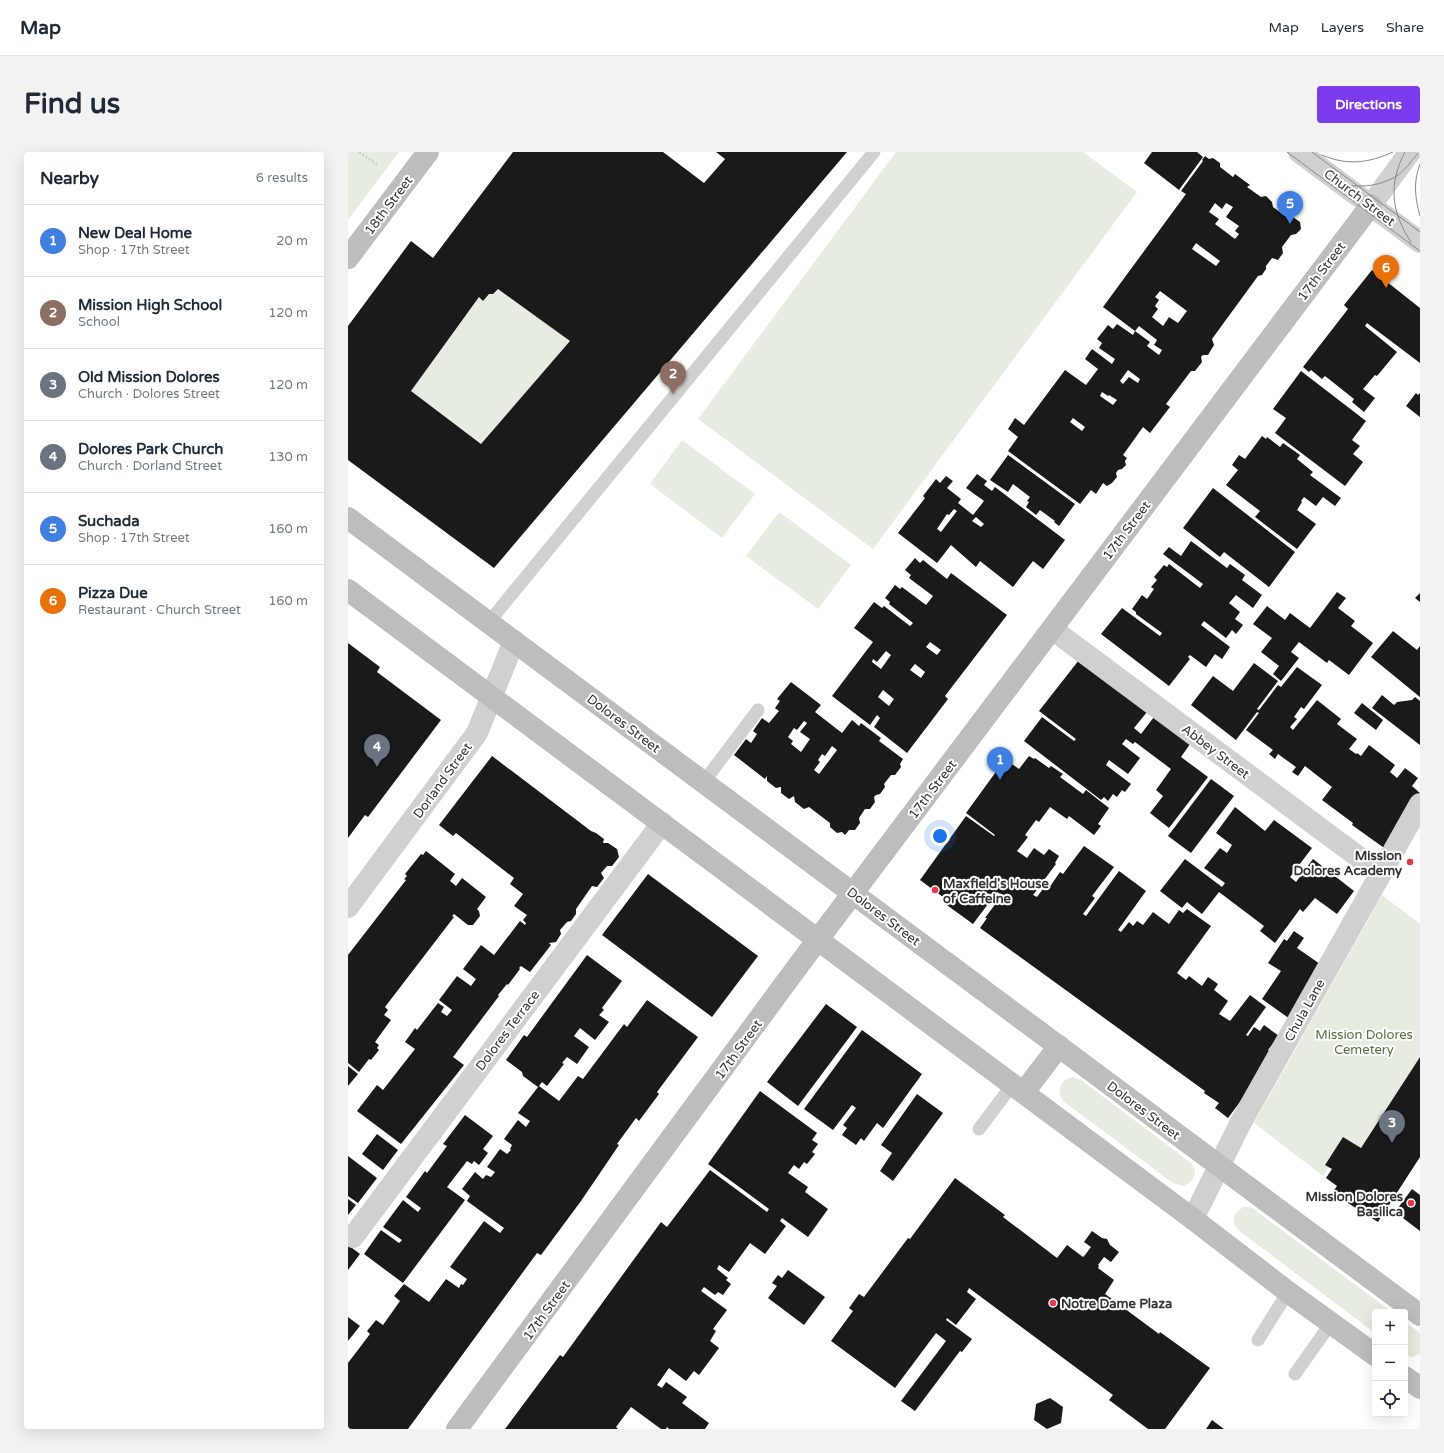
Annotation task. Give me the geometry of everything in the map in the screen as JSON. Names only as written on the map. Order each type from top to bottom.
[{"type":"main road","name":"18th Street","points":[[348,258],[428,152]]},
{"type":"main road","name":"17th Street","points":[[457,1429],[853,893],[1371,205]]},
{"type":"main road","name":"Dolores Street","points":[[348,518],[1420,1315]]},
{"type":"main road","points":[[348,590],[1018,1088],[1288,1292],[1372,1353]]},
{"type":"main road","points":[[1018,1088],[1059,1046]]},
{"type":"main road","points":[[1408,1379],[1420,1388]]},
{"type":"street","name":"Church Street","points":[[1299,152],[1420,242]]},
{"type":"street","name":"17th Street","points":[[1371,205],[1410,152]]},
{"type":"street","name":"Abbey Street","points":[[1052,629],[1380,873]]},
{"type":"street","name":"Dorland Street","points":[[348,907],[477,733],[514,641]]},
{"type":"street","name":"Chula Lane","points":[[1193,1219],[1240,1124],[1420,804]]},
{"type":"street","name":"Dolores Terrace","points":[[353,1238],[662,823]]},
{"type":"lane","points":[[488,622],[874,152]]},
{"type":"lane","points":[[704,782],[758,710]]},
{"type":"lane","points":[[979,1129],[1018,1088]]},
{"type":"lane","points":[[1258,1340],[1288,1292]]},
{"type":"lane","points":[[1295,1374],[1331,1323]]},
{"type":"path","points":[[359,152],[378,165]]},
{"type":"green space","points":[[348,152],[399,152],[348,220]]},
{"type":"green space","points":[[896,152],[1083,152],[1137,192],[873,549],[698,419]]},
{"type":"green space","points":[[498,289],[570,341],[481,444],[411,391],[479,297],[483,300],[489,294]]},
{"type":"green space","points":[[682,440],[755,494],[722,538],[650,484]]},
{"type":"green space","points":[[779,512],[851,565],[818,609],[746,556]]},
{"type":"green space","name":"Mission Dolores Cemetery","points":[[1382,895],[1420,924],[1420,1057],[1361,1148],[1343,1137],[1325,1164],[1329,1167],[1323,1176],[1254,1123]]},
{"type":"green space","points":[[1073,1077],[1081,1080],[1191,1163],[1195,1170],[1192,1180],[1183,1186],[1173,1183],[1063,1101],[1060,1092],[1061,1085],[1065,1080]]},
{"type":"green space","points":[[1244,1207],[1250,1207],[1255,1210],[1388,1309],[1372,1309],[1372,1331],[1238,1230],[1234,1223],[1234,1217]]},
{"type":"green space","points":[[1408,1324],[1420,1333],[1420,1354],[1413,1357],[1408,1356]]},
{"type":"building","points":[[513,152],[663,152],[704,183],[725,159],[716,152],[847,152],[494,568],[348,460],[348,326],[411,241],[433,258]],"holes":[[[498,289],[570,341],[481,444],[411,391],[479,297],[483,301],[489,294],[493,294]]]},
{"type":"building","points":[[1152,152],[1197,152],[1203,157],[1179,190],[1144,163]]},
{"type":"building","points":[[1205,156],[1209,159],[1213,158],[1220,163],[1220,167],[1233,177],[1235,174],[1250,185],[1247,187],[1261,197],[1266,196],[1272,202],[1273,207],[1288,218],[1293,217],[1300,222],[1301,229],[1296,234],[1291,235],[1282,247],[1283,253],[1278,260],[1272,258],[1262,275],[1258,276],[1212,339],[1214,345],[1208,355],[1203,355],[1201,357],[1202,362],[1195,371],[1191,371],[1166,404],[1170,407],[1150,433],[1143,427],[1123,455],[1127,458],[1125,461],[1126,465],[1122,469],[1118,470],[1116,473],[1117,477],[1107,486],[1103,483],[1096,494],[1091,490],[1080,504],[1008,451],[1018,437],[1008,429],[1015,418],[1024,425],[1065,370],[1086,385],[1098,369],[1085,359],[1092,349],[1112,364],[1115,359],[1099,348],[1102,343],[1097,339],[1108,325],[1113,329],[1117,324],[1133,335],[1135,331],[1103,307],[1186,194],[1181,191]],"holes":[[[1215,203],[1222,209],[1226,203],[1233,207],[1226,217],[1239,226],[1235,231],[1239,234],[1235,239],[1215,224],[1219,219],[1209,212]],[[1196,243],[1220,261],[1216,266],[1192,249]],[[1160,291],[1187,311],[1178,323],[1169,317],[1163,326],[1152,317],[1158,309],[1155,306],[1159,300],[1155,297]],[[1139,326],[1157,340],[1154,345],[1162,350],[1159,355],[1147,346],[1150,342],[1135,331]],[[1128,370],[1140,379],[1138,383],[1129,377],[1123,384],[1120,381]],[[1102,392],[1117,400],[1113,405],[1100,396]],[[1073,418],[1085,427],[1082,431],[1070,422]]]},
{"type":"building","points":[[1372,270],[1420,308],[1420,363],[1367,323],[1365,326],[1397,352],[1377,376],[1375,375],[1363,389],[1375,398],[1364,412],[1352,402],[1354,399],[1325,376],[1322,379],[1311,370],[1309,372],[1303,367],[1348,309],[1344,305]]},
{"type":"building","points":[[1301,371],[1366,421],[1352,440],[1360,446],[1353,454],[1363,462],[1345,486],[1275,433],[1286,418],[1273,409]]},
{"type":"building","points":[[1416,393],[1418,395],[1420,393],[1420,417],[1406,406]]},
{"type":"building","points":[[1262,436],[1266,439],[1267,437],[1280,447],[1283,443],[1300,455],[1297,459],[1313,472],[1310,475],[1341,498],[1335,506],[1323,497],[1316,506],[1304,497],[1297,510],[1316,524],[1297,549],[1255,517],[1260,511],[1226,485],[1238,470],[1232,465],[1239,455],[1245,459]]},
{"type":"building","points":[[1008,455],[1075,504],[1059,526],[1054,522],[1055,521],[1040,510],[1036,515],[1026,507],[1029,502],[1027,501],[1030,497],[1013,484],[1008,492],[990,480]]},
{"type":"building","points":[[977,474],[987,481],[984,485],[992,491],[995,487],[1065,540],[1043,569],[1033,561],[1013,587],[980,561],[976,567],[951,545],[937,563],[898,533],[925,498],[923,496],[936,479],[940,483],[946,476],[953,481],[947,488],[961,499],[958,503],[973,515],[984,501],[966,488]],"holes":[[[954,509],[957,511],[941,532],[937,529],[947,514],[949,515]],[[976,517],[984,524],[981,527],[972,521]]]},
{"type":"building","points":[[1213,488],[1295,552],[1269,587],[1224,552],[1220,557],[1183,528]]},
{"type":"building","points":[[1191,541],[1227,568],[1230,564],[1245,575],[1242,580],[1262,595],[1253,608],[1236,595],[1229,603],[1240,612],[1235,619],[1243,625],[1236,634],[1232,630],[1226,638],[1204,621],[1201,625],[1230,647],[1222,659],[1215,654],[1206,667],[1190,655],[1188,657],[1190,659],[1169,686],[1101,634],[1122,608],[1160,636],[1162,633],[1136,614],[1136,612],[1132,609],[1142,595],[1147,599],[1154,589],[1151,587],[1157,580],[1154,577],[1164,565],[1167,567],[1169,564],[1200,588],[1203,584],[1163,554],[1169,547],[1181,556]]},
{"type":"building","points":[[915,558],[920,563],[923,560],[947,579],[951,573],[1007,615],[945,696],[948,699],[907,753],[874,727],[880,718],[877,715],[870,725],[832,696],[873,642],[854,628],[874,602],[882,608],[884,606],[910,626],[913,623],[889,604],[890,602],[885,598],[895,585],[900,589],[902,587],[926,605],[933,596],[909,578],[911,575],[905,570]],"holes":[[[930,642],[941,650],[937,655],[926,647]],[[886,651],[891,655],[881,669],[872,662],[873,659],[877,662]],[[915,664],[925,672],[921,678],[910,670]],[[883,690],[894,699],[889,706],[878,697]]]},
{"type":"building","points":[[1337,592],[1346,598],[1338,608],[1355,621],[1351,626],[1373,643],[1349,675],[1329,660],[1327,663],[1299,642],[1291,652],[1299,658],[1281,681],[1273,674],[1279,666],[1261,652],[1272,638],[1253,624],[1267,606],[1285,620],[1290,613],[1310,628]]},
{"type":"building","points":[[1420,593],[1420,602],[1415,598]]},
{"type":"building","points":[[1393,631],[1417,650],[1420,646],[1420,697],[1371,657]]},
{"type":"building","points":[[348,643],[380,667],[377,672],[441,720],[368,817],[365,815],[348,838]]},
{"type":"building","points":[[1079,660],[1147,712],[1134,728],[1141,734],[1154,717],[1190,744],[1181,757],[1208,777],[1169,828],[1150,813],[1163,796],[1156,790],[1171,769],[1135,742],[1133,744],[1126,739],[1122,744],[1140,758],[1128,774],[1109,760],[1106,765],[1131,784],[1125,792],[1122,790],[1117,797],[1113,794],[1108,801],[1104,797],[1101,800],[1024,741],[1042,717],[1074,741],[1076,739],[1039,711]]},
{"type":"building","points":[[1254,663],[1278,681],[1257,709],[1259,710],[1278,685],[1281,687],[1297,667],[1322,685],[1304,709],[1301,707],[1294,717],[1297,719],[1290,727],[1293,730],[1317,700],[1341,719],[1337,724],[1357,739],[1349,749],[1361,756],[1369,745],[1395,765],[1390,772],[1397,778],[1405,768],[1418,778],[1412,786],[1420,793],[1387,850],[1352,825],[1353,823],[1322,800],[1332,787],[1305,766],[1298,776],[1292,772],[1296,767],[1278,754],[1275,759],[1269,754],[1273,750],[1246,730],[1259,713],[1257,712],[1236,740],[1191,705],[1213,676],[1233,691]]},
{"type":"building","points":[[791,682],[821,705],[815,712],[842,733],[852,720],[859,726],[861,723],[881,738],[879,741],[903,759],[900,764],[901,767],[895,775],[891,775],[884,784],[885,787],[880,794],[874,797],[875,802],[870,809],[865,809],[859,818],[860,823],[855,830],[849,830],[845,835],[842,832],[837,833],[830,827],[830,823],[809,807],[804,809],[795,802],[794,796],[789,799],[781,793],[781,787],[776,788],[767,781],[767,776],[765,779],[734,755],[746,739],[751,743],[757,734],[753,731],[762,718],[769,723],[779,711],[775,708],[780,701],[777,699]],"holes":[[[804,721],[807,723],[800,732],[810,739],[801,752],[791,744],[793,741],[788,737],[794,728],[797,730]],[[832,746],[837,750],[819,774],[814,770],[820,762],[818,760],[822,754],[825,756]]]},
{"type":"building","points":[[1382,695],[1394,705],[1397,702],[1412,700],[1415,697],[1420,701],[1420,745],[1372,708]]},
{"type":"building","points":[[1362,703],[1383,720],[1376,730],[1354,713]]},
{"type":"building","points":[[492,756],[591,831],[604,839],[603,843],[608,843],[617,849],[619,857],[612,866],[607,866],[601,873],[604,878],[597,887],[592,886],[576,909],[576,914],[571,921],[567,922],[560,930],[561,934],[556,942],[549,943],[551,945],[530,972],[521,966],[508,985],[507,984],[498,995],[499,996],[453,1057],[464,1065],[401,1144],[357,1111],[377,1085],[383,1090],[415,1049],[405,1042],[415,1028],[417,1030],[438,1003],[444,1007],[441,1012],[447,1016],[452,1010],[439,1000],[457,976],[471,986],[476,979],[463,969],[481,945],[494,955],[520,921],[525,925],[526,923],[523,920],[527,915],[514,906],[523,894],[510,884],[514,878],[456,833],[453,836],[439,825]]},
{"type":"building","points":[[1029,756],[1034,759],[1035,758],[1049,768],[1051,766],[1063,774],[1060,777],[1083,794],[1086,790],[1109,808],[1098,824],[1101,826],[1094,835],[1069,816],[1067,819],[1050,807],[1039,822],[1036,820],[1025,835],[1028,837],[1017,851],[1027,858],[1034,848],[1044,855],[1049,849],[1059,856],[1055,863],[1056,864],[1033,895],[1037,897],[1045,886],[1049,888],[1060,872],[1063,874],[1084,846],[1114,867],[1092,896],[1095,898],[1083,914],[1086,916],[1119,871],[1146,891],[1118,930],[1121,932],[1129,922],[1133,926],[1137,921],[1143,925],[1153,912],[1169,924],[1179,910],[1183,913],[1187,909],[1211,926],[1177,973],[1186,980],[1189,976],[1202,986],[1208,977],[1218,984],[1214,990],[1228,1001],[1219,1014],[1230,1021],[1250,995],[1266,1007],[1246,1035],[1248,1036],[1254,1027],[1260,1031],[1264,1025],[1279,1036],[1268,1050],[1275,1055],[1228,1118],[1215,1108],[1219,1103],[1204,1093],[1205,1091],[980,928],[987,918],[985,918],[1002,895],[997,892],[973,924],[944,903],[947,900],[920,880],[966,816],[994,836],[995,835],[966,813],[998,769],[1002,772],[1009,762],[1019,769]]},
{"type":"building","points":[[1211,779],[1234,796],[1191,853],[1168,836]]},
{"type":"building","points":[[1235,807],[1265,831],[1274,820],[1312,848],[1290,877],[1296,882],[1313,859],[1354,891],[1337,914],[1315,898],[1303,912],[1300,909],[1275,943],[1260,931],[1264,926],[1219,892],[1202,914],[1187,902],[1182,908],[1160,891],[1185,859],[1222,887],[1225,883],[1204,868],[1220,848],[1227,853],[1232,845],[1216,833]]},
{"type":"building","points":[[426,851],[455,874],[450,881],[456,886],[462,878],[486,897],[477,909],[480,916],[473,925],[468,925],[454,914],[452,916],[454,917],[385,1007],[388,1010],[384,1015],[391,1020],[375,1042],[379,1045],[377,1048],[379,1050],[371,1060],[369,1059],[359,1072],[348,1063],[348,955],[406,880],[404,879],[407,876],[405,874],[421,854],[423,855]]},
{"type":"building","points":[[648,874],[758,956],[712,1017],[602,935]]},
{"type":"building","points":[[1294,931],[1304,938],[1297,948],[1320,964],[1290,1019],[1262,999],[1281,971],[1268,963],[1284,939],[1287,941]]},
{"type":"building","points":[[587,955],[622,981],[602,1008],[604,1010],[599,1015],[609,1022],[595,1040],[580,1028],[574,1036],[589,1047],[577,1064],[567,1057],[562,1063],[564,1064],[547,1086],[542,1082],[539,1086],[559,1101],[578,1076],[583,1079],[624,1024],[627,1027],[647,1000],[698,1037],[657,1092],[659,1094],[639,1121],[636,1118],[617,1144],[619,1145],[581,1201],[541,1255],[537,1253],[408,1429],[348,1429],[348,1363],[370,1334],[367,1331],[376,1320],[383,1325],[400,1301],[394,1296],[404,1284],[429,1302],[446,1279],[459,1288],[467,1279],[450,1267],[484,1221],[500,1233],[504,1228],[467,1201],[470,1196],[462,1189],[475,1172],[483,1179],[486,1175],[491,1177],[495,1172],[487,1167],[500,1149],[507,1154],[511,1150],[512,1145],[504,1139],[518,1120],[526,1127],[530,1121],[518,1113],[538,1087],[523,1076],[522,1072],[506,1060],[524,1035],[527,1037]]},
{"type":"building","points":[[826,1004],[857,1027],[798,1106],[767,1082]]},
{"type":"building","points":[[862,1030],[922,1074],[883,1128],[877,1123],[864,1141],[861,1138],[856,1145],[842,1135],[847,1128],[843,1125],[856,1108],[852,1105],[833,1130],[804,1109]]},
{"type":"building","points":[[1420,1057],[1420,1157],[1378,1222],[1332,1193],[1337,1186],[1326,1178],[1332,1169],[1325,1165],[1343,1137],[1361,1148]]},
{"type":"building","points":[[348,1066],[358,1074],[348,1086]]},
{"type":"building","points":[[760,1091],[817,1133],[812,1140],[818,1144],[812,1152],[815,1154],[807,1164],[804,1162],[799,1169],[794,1165],[788,1173],[808,1187],[805,1192],[828,1209],[808,1237],[782,1218],[780,1221],[786,1226],[765,1254],[750,1243],[729,1272],[719,1265],[717,1269],[728,1278],[726,1280],[731,1284],[723,1295],[718,1292],[715,1295],[704,1287],[701,1291],[727,1310],[713,1329],[716,1331],[710,1341],[719,1348],[699,1375],[694,1371],[686,1381],[669,1368],[657,1385],[662,1388],[666,1382],[687,1397],[682,1403],[709,1423],[705,1429],[669,1429],[667,1427],[666,1429],[661,1429],[631,1407],[616,1427],[618,1429],[505,1429],[560,1355],[563,1357],[661,1222],[667,1227],[710,1170],[767,1212],[769,1209],[708,1164]]},
{"type":"building","points":[[917,1094],[943,1113],[893,1181],[880,1171],[892,1153],[881,1145]]},
{"type":"building","points":[[465,1115],[493,1136],[483,1149],[488,1153],[479,1165],[474,1161],[472,1164],[467,1161],[447,1187],[465,1200],[403,1283],[364,1254],[381,1230],[399,1243],[402,1240],[383,1227],[403,1200],[418,1212],[421,1208],[406,1197],[425,1171],[427,1173],[447,1146],[443,1144]]},
{"type":"building","points":[[377,1134],[398,1150],[383,1170],[362,1154]]},
{"type":"building","points":[[348,1156],[377,1178],[358,1203],[348,1196]]},
{"type":"building","name":"Notre Dame Plaza","points":[[955,1178],[1005,1215],[1003,1217],[1057,1258],[1067,1245],[1083,1257],[1091,1247],[1084,1242],[1092,1231],[1102,1238],[1107,1239],[1110,1245],[1119,1252],[1111,1262],[1104,1257],[1098,1265],[1098,1268],[1114,1280],[1105,1294],[1159,1334],[1160,1332],[1210,1368],[1165,1429],[1148,1429],[1109,1400],[1113,1395],[969,1288],[967,1292],[976,1299],[956,1325],[947,1318],[946,1320],[972,1339],[962,1352],[960,1351],[915,1411],[901,1401],[946,1341],[936,1333],[895,1388],[831,1341],[853,1311],[849,1308],[859,1294],[864,1297],[908,1238],[910,1239]]},
{"type":"building","name":"Mission Dolores Basilica","points":[[1412,1189],[1420,1195],[1420,1231],[1395,1212]]},
{"type":"building","points":[[348,1199],[356,1205],[348,1215]]},
{"type":"building","points":[[348,1245],[360,1254],[348,1270]]},
{"type":"building","points":[[788,1270],[825,1297],[804,1325],[768,1298],[777,1286],[772,1283],[778,1275],[782,1278]]},
{"type":"building","points":[[348,1317],[360,1326],[348,1341]]},
{"type":"building","points":[[1050,1398],[1063,1407],[1061,1423],[1047,1429],[1034,1420],[1036,1404]]},
{"type":"building","points":[[1212,1420],[1224,1429],[1206,1429]]},
{"type":"tram line","points":[[1287,152],[1420,251]]},
{"type":"tram line","points":[[1312,152],[1420,232]]},
{"type":"tram line","points":[[1322,155],[1340,161],[1358,162],[1375,159],[1393,152]]},
{"type":"tram line","points":[[1405,152],[1396,175],[1394,198],[1399,220],[1411,242]]},
{"type":"tram line","points":[[1328,180],[1354,186],[1379,184],[1398,175],[1419,152]]},
{"type":"tram line","points":[[1420,164],[1416,177],[1417,203],[1420,216]]},
{"type":"place","name":"Suchada","points":[[1290,224]]},
{"type":"place","name":"Pizza Due","points":[[1386,288]]},
{"type":"place","name":"Mission High School","points":[[673,394]]},
{"type":"place","name":"Dolores Park Church","points":[[377,767]]},
{"type":"place","name":"New Deal Home","points":[[1000,780]]},
{"type":"place","name":"Mission Dolores Academy","points":[[1410,862]]},
{"type":"place","name":"Maxfield's House of Caffeine","points":[[935,890]]},
{"type":"place","name":"Old Mission Dolores","points":[[1392,1143]]},
{"type":"place","name":"Mission Dolores Basilica","points":[[1411,1203]]},
{"type":"place","name":"Notre Dame Plaza","points":[[1053,1303]]}]
